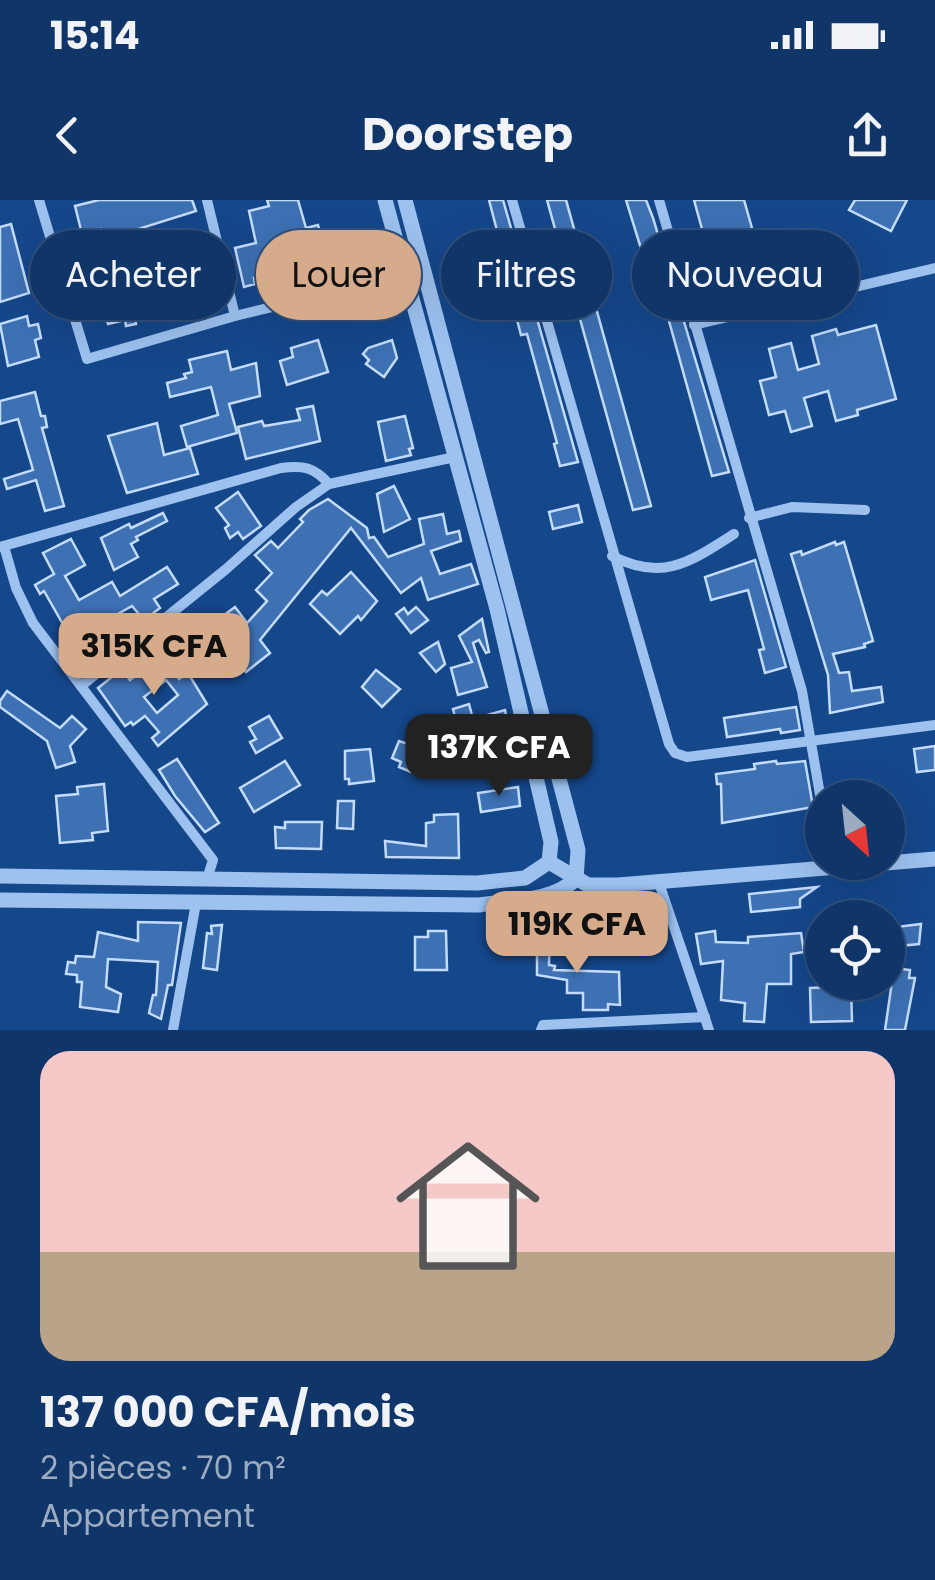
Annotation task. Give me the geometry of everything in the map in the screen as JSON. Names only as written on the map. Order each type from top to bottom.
[{"type":"street","points":[[39,200],[48,230]]},
{"type":"street","points":[[206,200],[214,230]]},
{"type":"street","points":[[384,200],[392,230]]},
{"type":"street","points":[[0,900],[480,904],[551,894],[564,890],[576,878],[578,850],[406,200]]},
{"type":"street","points":[[512,200],[668,744],[687,757],[935,725]]},
{"type":"street","points":[[659,200],[802,692],[818,780]]},
{"type":"street","points":[[694,326],[935,268]]},
{"type":"street","points":[[75,320],[87,358],[221,320]]},
{"type":"street","points":[[418,320],[497,610],[551,842],[549,862]]},
{"type":"street","points":[[80,686],[329,484],[456,457]]},
{"type":"street","points":[[207,879],[213,860],[33,623],[2,546],[281,468],[302,465],[315,470],[329,484]]},
{"type":"street","points":[[750,518],[792,507],[865,510]]},
{"type":"street","points":[[612,556],[635,568],[653,570],[694,560],[734,534]]},
{"type":"street","points":[[905,861],[935,859]]},
{"type":"street","points":[[549,862],[588,884],[660,884],[805,868]]},
{"type":"street","points":[[0,876],[477,884],[525,878],[549,862]]},
{"type":"street","points":[[660,884],[710,1030]]},
{"type":"street","points":[[173,1030],[196,903]]},
{"type":"street","points":[[540,1030],[543,1026],[705,1016]]},
{"type":"building","points":[[99,200],[192,200],[196,211],[135,230],[81,230],[75,206]]},
{"type":"building","points":[[267,200],[298,200],[306,228],[318,225],[319,230],[256,230],[256,243],[249,211],[269,206]]},
{"type":"building","points":[[489,200],[503,200],[512,230],[497,230]]},
{"type":"building","points":[[547,200],[566,200],[574,230],[555,230]]},
{"type":"building","points":[[626,200],[646,200],[657,230],[635,230]]},
{"type":"building","points":[[694,200],[744,200],[753,230],[702,230]]},
{"type":"building","points":[[855,200],[907,200],[891,231],[849,210]]},
{"type":"building","points":[[11,224],[29,293],[0,302],[0,227]]},
{"type":"building","points":[[256,243],[255,284],[244,287],[236,248]]},
{"type":"building","points":[[27,316],[29,326],[38,324],[41,338],[35,340],[39,357],[8,366],[0,324]]},
{"type":"building","points":[[517,320],[537,320],[578,462],[560,466],[527,334],[521,335]]},
{"type":"building","points":[[580,320],[599,320],[651,506],[633,510]]},
{"type":"building","points":[[669,320],[684,320],[729,472],[712,476]]},
{"type":"building","points":[[876,325],[896,399],[857,410],[858,415],[836,421],[828,391],[804,398],[812,426],[791,432],[785,411],[769,415],[760,381],[776,377],[769,349],[791,343],[798,370],[819,364],[812,336],[836,329],[838,335]]},
{"type":"building","points":[[318,340],[328,372],[287,385],[280,361],[293,357],[291,348]]},
{"type":"building","points":[[392,340],[397,358],[384,377],[366,364],[369,360],[363,354],[368,348]]},
{"type":"building","points":[[227,351],[231,370],[256,363],[260,396],[229,404],[237,433],[187,447],[181,426],[218,415],[211,387],[170,397],[167,383],[186,378],[184,374],[192,372],[189,360]]},
{"type":"building","points":[[35,392],[41,416],[45,416],[47,427],[42,428],[64,506],[45,511],[36,480],[7,489],[4,479],[33,470],[18,419],[0,424],[0,401]]},
{"type":"building","points":[[313,406],[320,441],[246,459],[238,427],[262,421],[264,426],[300,420],[297,409]]},
{"type":"building","points":[[405,416],[413,448],[409,449],[411,455],[386,461],[378,422]]},
{"type":"building","points":[[157,423],[164,455],[190,448],[198,474],[127,493],[108,436]]},
{"type":"building","points":[[394,486],[410,519],[384,532],[377,494]]},
{"type":"building","points":[[238,492],[261,526],[243,539],[238,532],[230,538],[225,528],[229,525],[216,508]]},
{"type":"building","points":[[328,499],[367,528],[369,538],[374,537],[388,557],[424,544],[419,519],[443,514],[447,534],[459,531],[461,541],[431,551],[440,574],[471,564],[478,584],[428,600],[421,578],[401,593],[351,528],[260,640],[270,653],[246,672],[226,646],[199,667],[180,642],[187,636],[201,653],[218,639],[213,633],[231,618],[227,613],[235,607],[247,623],[267,601],[256,590],[272,573],[255,555],[271,541],[278,548],[309,510]]},
{"type":"building","points":[[578,505],[582,522],[553,529],[549,512]]},
{"type":"building","points":[[163,513],[167,521],[136,537],[138,540],[131,544],[138,557],[114,570],[101,538]]},
{"type":"building","points":[[71,539],[85,565],[65,576],[79,600],[112,582],[120,596],[167,567],[178,584],[154,599],[160,608],[144,620],[132,606],[102,623],[112,645],[92,658],[81,641],[71,647],[65,637],[69,635],[44,591],[40,594],[35,585],[54,574],[43,553]]},
{"type":"building","points":[[844,542],[873,641],[865,647],[833,654],[839,673],[849,672],[852,691],[881,687],[883,702],[830,713],[828,675],[791,554],[801,551],[802,555]]},
{"type":"building","points":[[755,560],[786,667],[765,673],[759,650],[764,649],[748,590],[711,600],[705,577]]},
{"type":"building","points":[[351,572],[377,601],[361,620],[358,616],[340,634],[310,604],[322,591],[327,595]]},
{"type":"building","points":[[416,607],[428,620],[411,633],[396,614],[404,608],[408,614]]},
{"type":"building","points":[[482,619],[489,652],[479,640],[473,643],[487,687],[458,695],[451,668],[472,662],[459,636]]},
{"type":"building","points":[[438,642],[445,664],[436,672],[420,653]]},
{"type":"building","points":[[162,656],[179,679],[188,673],[207,704],[158,746],[152,738],[159,732],[145,716],[125,726],[98,688],[122,669],[130,680]],"holes":[[[166,680],[178,695],[157,713],[144,697]]]},
{"type":"building","points":[[376,670],[400,689],[382,707],[362,687]]},
{"type":"building","points":[[7,691],[60,728],[72,716],[86,729],[70,746],[75,762],[56,768],[47,741],[0,707]]},
{"type":"building","points":[[469,704],[473,719],[505,710],[513,754],[470,768],[464,745],[454,747],[452,732],[459,733],[453,709]]},
{"type":"building","points":[[796,707],[800,730],[727,737],[724,718]]},
{"type":"building","points":[[269,716],[282,738],[256,753],[250,742],[256,739],[249,727]]},
{"type":"building","points":[[415,736],[429,741],[416,774],[399,767],[401,762],[392,758],[399,741],[411,745]]},
{"type":"building","points":[[935,746],[935,770],[917,772],[914,749]]},
{"type":"building","points":[[370,749],[374,781],[349,784],[349,779],[345,779],[345,751]]},
{"type":"building","points":[[177,759],[219,823],[205,832],[159,770]]},
{"type":"building","points":[[285,761],[300,785],[254,812],[240,788]]},
{"type":"building","points":[[805,761],[808,780],[805,780],[805,808],[722,823],[721,784],[717,784],[716,774],[755,769],[754,764]]},
{"type":"building","points":[[104,784],[108,831],[92,833],[93,840],[60,843],[56,796],[78,794],[77,787]]},
{"type":"building","points":[[518,787],[520,806],[481,812],[478,793]]},
{"type":"building","points":[[338,801],[354,801],[353,829],[337,828]]},
{"type":"building","points":[[458,814],[459,858],[386,857],[385,841],[426,846],[426,823],[434,822],[434,815]]},
{"type":"building","points":[[285,822],[322,822],[321,849],[276,848],[275,827],[285,828]]},
{"type":"building","points":[[817,887],[800,899],[800,907],[751,912],[749,894]]},
{"type":"building","points":[[138,922],[181,923],[172,985],[168,985],[161,1019],[149,1013],[156,995],[158,962],[108,959],[106,987],[121,994],[118,1012],[80,1007],[82,982],[77,982],[77,975],[66,974],[68,962],[75,963],[76,956],[94,957],[98,932],[138,941]]},
{"type":"building","points":[[921,924],[919,944],[905,945],[905,926]]},
{"type":"building","points":[[222,925],[217,970],[203,968],[207,933],[212,934],[211,926]]},
{"type":"building","points":[[527,927],[550,928],[549,965],[555,966],[554,970],[619,972],[620,1005],[608,1004],[608,1010],[583,1010],[583,993],[567,993],[567,980],[537,975],[537,944],[526,943]]},
{"type":"building","points":[[428,931],[446,931],[447,970],[415,970],[415,937],[428,937]]},
{"type":"building","points":[[715,931],[716,942],[748,943],[748,937],[801,933],[804,952],[791,954],[791,984],[767,984],[764,1022],[744,1021],[745,1003],[721,1000],[723,961],[701,964],[696,934]]},
{"type":"building","points":[[905,969],[910,970],[909,978],[915,978],[905,1030],[885,1030],[889,1000],[905,1000]]},
{"type":"building","points":[[810,1000],[851,1000],[852,1021],[811,1022]]}]
